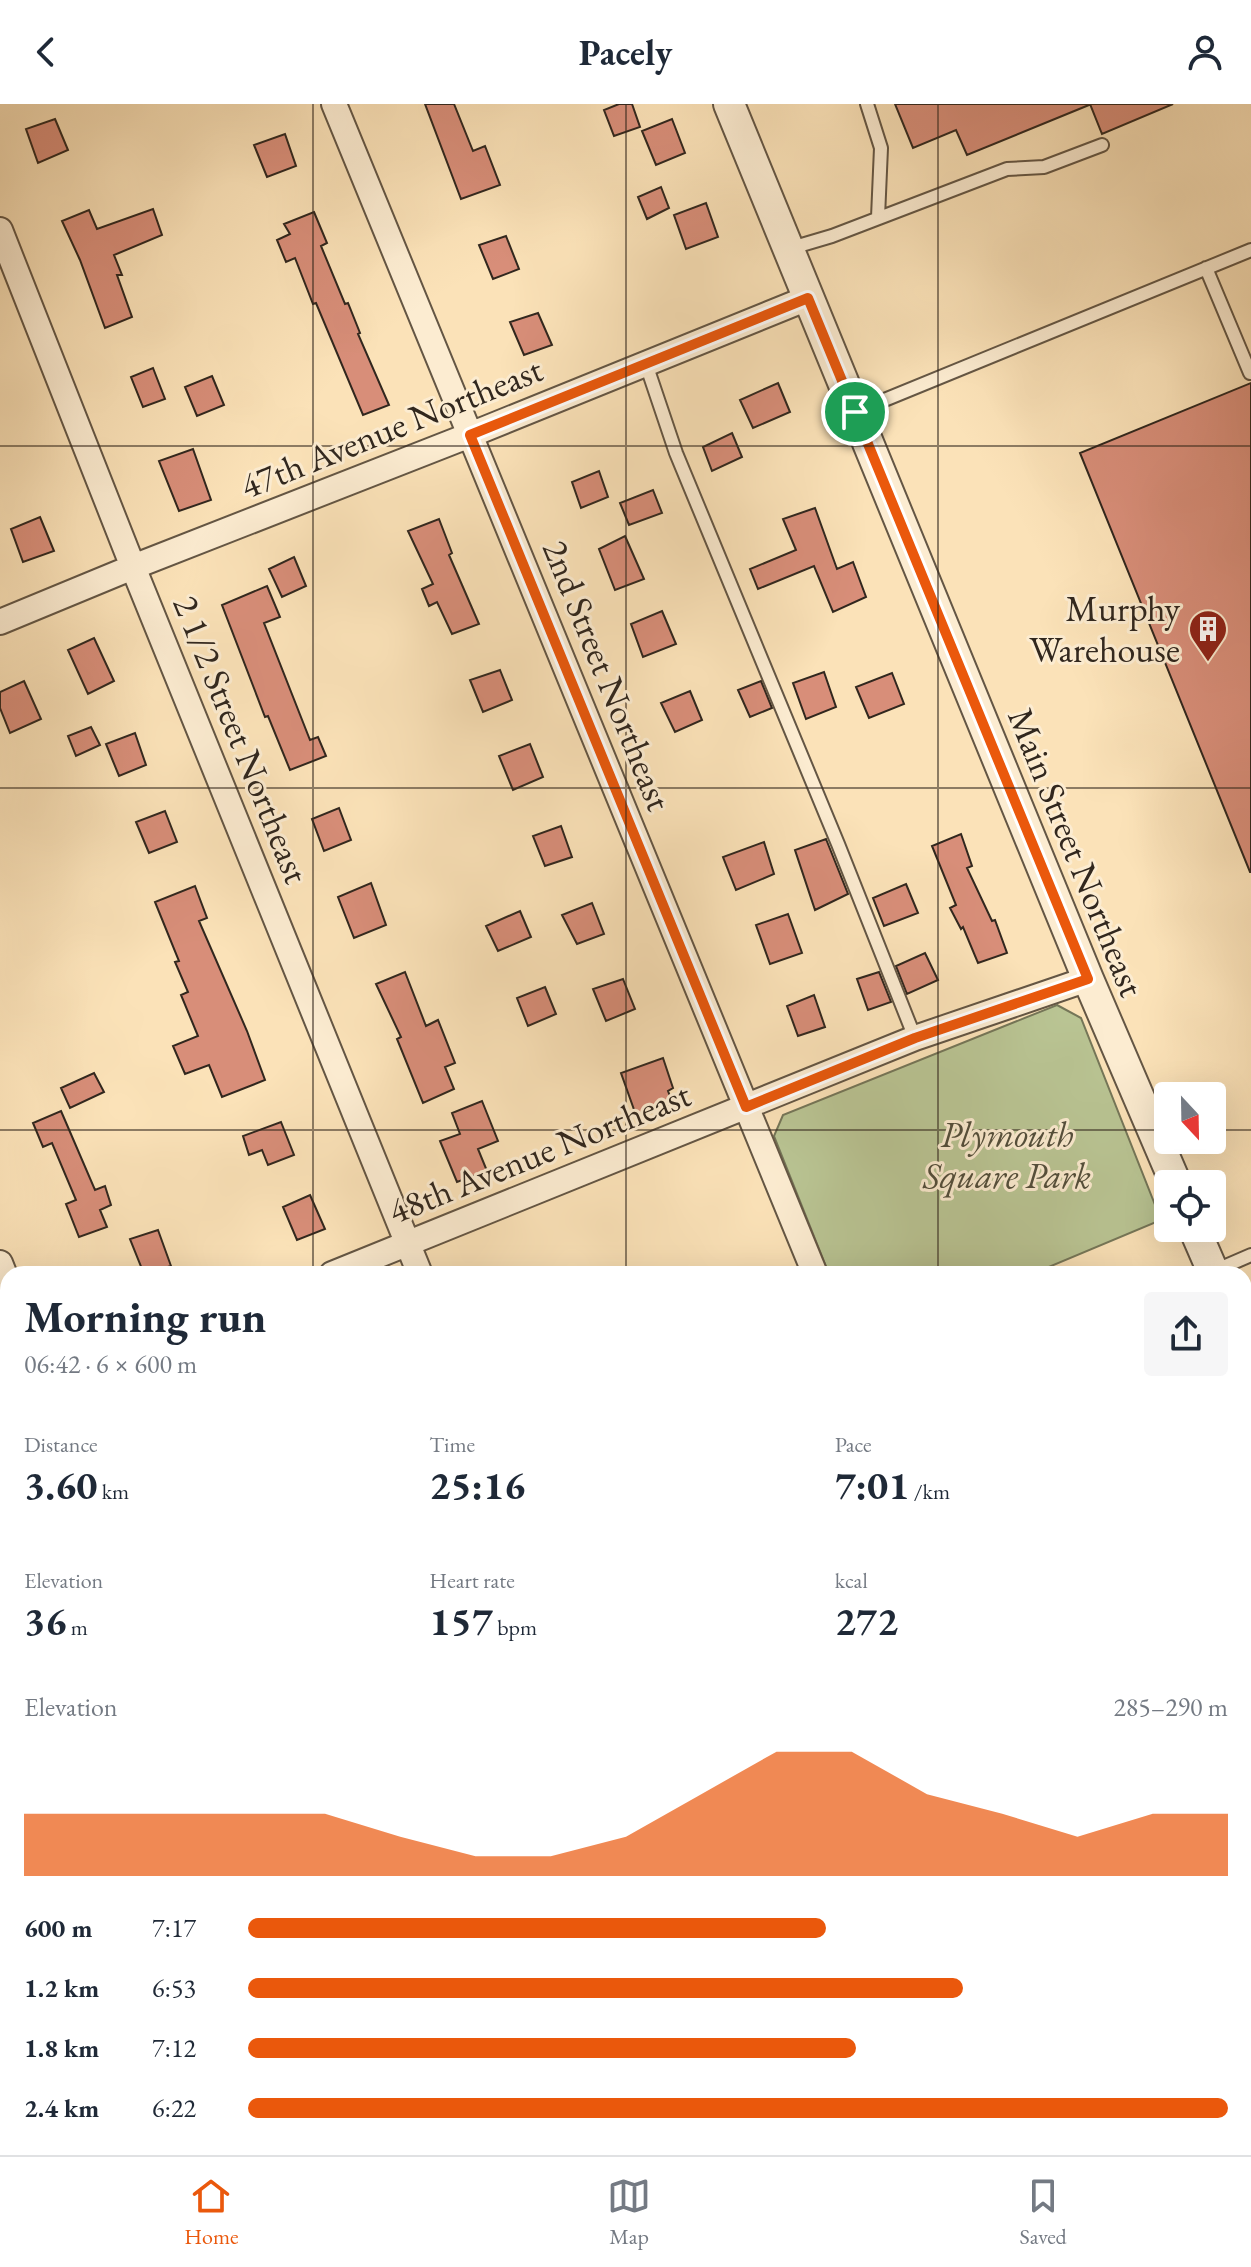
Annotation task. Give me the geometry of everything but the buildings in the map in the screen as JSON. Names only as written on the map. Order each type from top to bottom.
[{"type":"street","name":"2nd Street Northeast","points":[[334,104],[812,1266]]},
{"type":"street","name":"Main Street Northeast","points":[[729,104],[1088,979],[1170,1170]]},
{"type":"street","name":"2 1/2 Street Northeast","points":[[0,230],[417,1266]]},
{"type":"street","name":"47th Avenue Northeast","points":[[0,622],[808,298]]},
{"type":"street","name":"48th Avenue Northeast","points":[[352,1266],[915,1038],[1088,979]]},
{"type":"street","points":[[1200,1242],[1211,1266]]},
{"type":"lane","points":[[867,104],[881,148],[878,217]]},
{"type":"lane","points":[[788,249],[832,236],[1007,169],[1044,167],[1102,145]]},
{"type":"lane","points":[[855,412],[1251,250]]},
{"type":"lane","points":[[1206,268],[1250,373]]},
{"type":"lane","points":[[646,364],[676,453],[915,1038]]},
{"type":"lane","points":[[1228,1266],[1251,1255]]},
{"type":"green space","name":"Plymouth Square Park","points":[[1057,1005],[1081,1018],[1154,1202],[1154,1223],[1051,1266],[826,1266],[774,1136],[783,1115]]},
{"type":"place","name":"Murphy Warehouse","points":[[1208,663]]},
{"type":"route","points":[[808,298],[855,412],[1088,979],[915,1038],[746,1107],[470,435],[808,298]]}]
